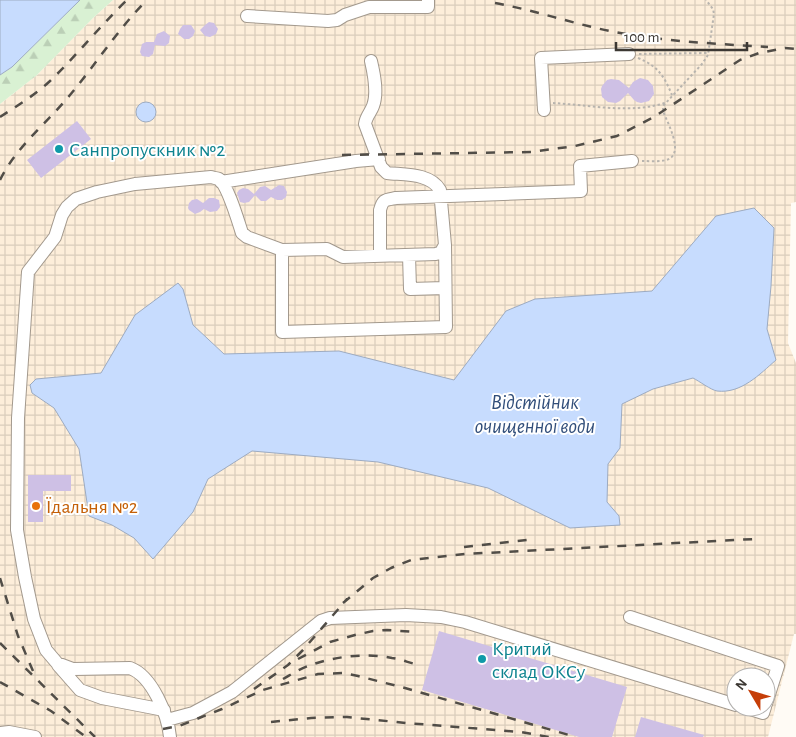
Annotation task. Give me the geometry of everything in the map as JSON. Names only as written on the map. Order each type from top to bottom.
[{"type":"lane","points":[[247,16],[328,21],[337,20],[345,15],[369,7],[428,7],[428,0]]},
{"type":"lane","points":[[543,107],[541,58],[629,54]]},
{"type":"lane","points":[[282,250],[282,332],[446,326],[445,245],[440,190],[432,181],[418,176],[387,173],[381,167],[364,124],[373,106],[375,91],[375,76],[371,61]]},
{"type":"lane","points":[[222,182],[379,159]]},
{"type":"lane","points":[[380,256],[380,210],[385,200],[581,191],[580,166],[632,161]]},
{"type":"lane","points":[[445,245],[441,252],[436,254],[380,256],[343,257],[327,249],[282,250],[242,233],[222,182],[217,178],[211,177],[135,184],[76,198],[67,207],[62,215],[55,237],[28,272],[18,418],[17,530],[34,619],[46,650],[80,690],[165,715],[193,713],[232,692],[322,621],[330,618],[406,615],[441,617],[465,622],[726,702]]},
{"type":"lane","points":[[409,255],[410,289],[446,288]]},
{"type":"lane","points":[[630,617],[778,666],[776,672]]},
{"type":"lane","points":[[57,663],[73,669],[122,667],[136,670],[147,680],[165,715],[170,737]]},
{"type":"lane","points":[[0,733],[9,732],[35,737]]},
{"type":"path","points":[[632,161],[666,160],[673,156],[675,150],[674,139],[663,111],[663,106],[702,64],[708,53],[714,14],[706,0]]},
{"type":"path","points":[[629,54],[708,53]]},
{"type":"path","points":[[629,54],[648,62],[659,71],[672,95]]},
{"type":"path","points":[[543,107],[579,104],[611,108],[646,108],[666,103]]},
{"type":"shaded area","points":[[113,0],[796,0],[796,202],[791,203],[788,343],[796,363],[796,634],[794,634],[776,705],[776,667],[726,667],[726,717],[773,717],[768,737],[0,737],[0,104],[37,75]]},
{"type":"green space","points":[[80,0],[113,0],[37,75],[0,104],[0,75],[12,67]]},
{"type":"water","points":[[0,0],[80,0],[12,67],[0,75]]},
{"type":"water","points":[[146,102],[153,105],[156,112],[153,119],[146,122],[139,119],[136,112],[139,105]]},
{"type":"water","name":"Відстійник очищенної води","points":[[754,208],[774,228],[767,329],[776,360],[750,382],[734,389],[717,391],[693,378],[653,389],[622,404],[620,448],[608,464],[607,502],[619,516],[620,525],[570,528],[488,488],[378,462],[252,451],[208,479],[193,512],[153,559],[134,538],[112,525],[89,516],[79,449],[54,408],[32,393],[30,385],[36,379],[101,373],[135,315],[178,283],[183,289],[193,325],[224,354],[339,351],[454,380],[506,311],[535,299],[652,291],[716,216]]},
{"type":"building","points":[[209,22],[214,23],[218,29],[216,34],[210,37],[205,36],[200,30]]},
{"type":"building","points":[[183,25],[191,25],[195,31],[189,39],[184,39],[178,34]]},
{"type":"building","points":[[164,31],[170,36],[169,43],[165,46],[155,45],[153,54],[149,57],[142,56],[140,52],[142,44],[154,42],[157,34]]},
{"type":"building","points":[[640,78],[648,80],[653,86],[654,94],[649,101],[637,102],[628,93],[616,103],[608,102],[602,97],[601,89],[607,80],[619,80],[629,88],[633,82]]},
{"type":"building","name":"Санпропускник №2","points":[[77,121],[91,139],[41,178],[27,160]]},
{"type":"building","points":[[279,185],[284,186],[287,192],[286,197],[282,200],[271,197],[266,201],[261,201],[255,195],[249,202],[244,203],[240,202],[237,193],[243,188],[248,189],[254,194],[260,187],[265,186],[271,190]]},
{"type":"building","points":[[209,198],[219,200],[220,207],[217,211],[210,212],[204,209],[195,214],[189,210],[189,203],[192,200],[197,199],[203,203]]},
{"type":"building","name":"Їдальня №2","points":[[28,475],[71,475],[71,491],[43,491],[43,522],[28,522]]},
{"type":"building","name":"Критий склад ОКСу","points":[[439,631],[627,687],[612,737],[579,737],[422,690]]},
{"type":"building","points":[[641,717],[704,735],[703,737],[635,737]]},
{"type":"railway","points":[[0,117],[32,96],[50,81],[127,0]]},
{"type":"railway","points":[[0,180],[14,157],[70,95],[126,23],[147,0]]},
{"type":"railway","points":[[495,3],[593,27],[644,37],[768,47]]},
{"type":"railway","points":[[342,155],[531,152],[575,146],[617,136],[654,117],[740,60],[759,53],[785,48],[796,49]]},
{"type":"railway","points":[[343,603],[373,578],[411,560],[465,554],[755,539]]},
{"type":"railway","points":[[464,547],[527,540]]},
{"type":"railway","points":[[0,578],[18,636],[33,671]]},
{"type":"railway","points":[[254,689],[288,665],[347,599]]},
{"type":"railway","points":[[298,659],[330,642],[355,635],[387,630],[417,632]]},
{"type":"railway","points":[[0,643],[95,737]]},
{"type":"railway","points":[[283,679],[311,665],[351,656],[382,656],[415,664]]},
{"type":"railway","points":[[163,729],[179,726],[263,690],[318,674],[343,673],[405,688],[576,737]]},
{"type":"railway","points":[[0,682],[51,711],[86,737]]},
{"type":"railway","points":[[271,722],[347,717],[521,732],[549,737]]},
{"type":"place","name":"Санпропускник №2","points":[[59,149]]},
{"type":"place","name":"Їдальня №2","points":[[36,506]]},
{"type":"place","name":"Критий склад ОКСу","points":[[482,659]]}]
